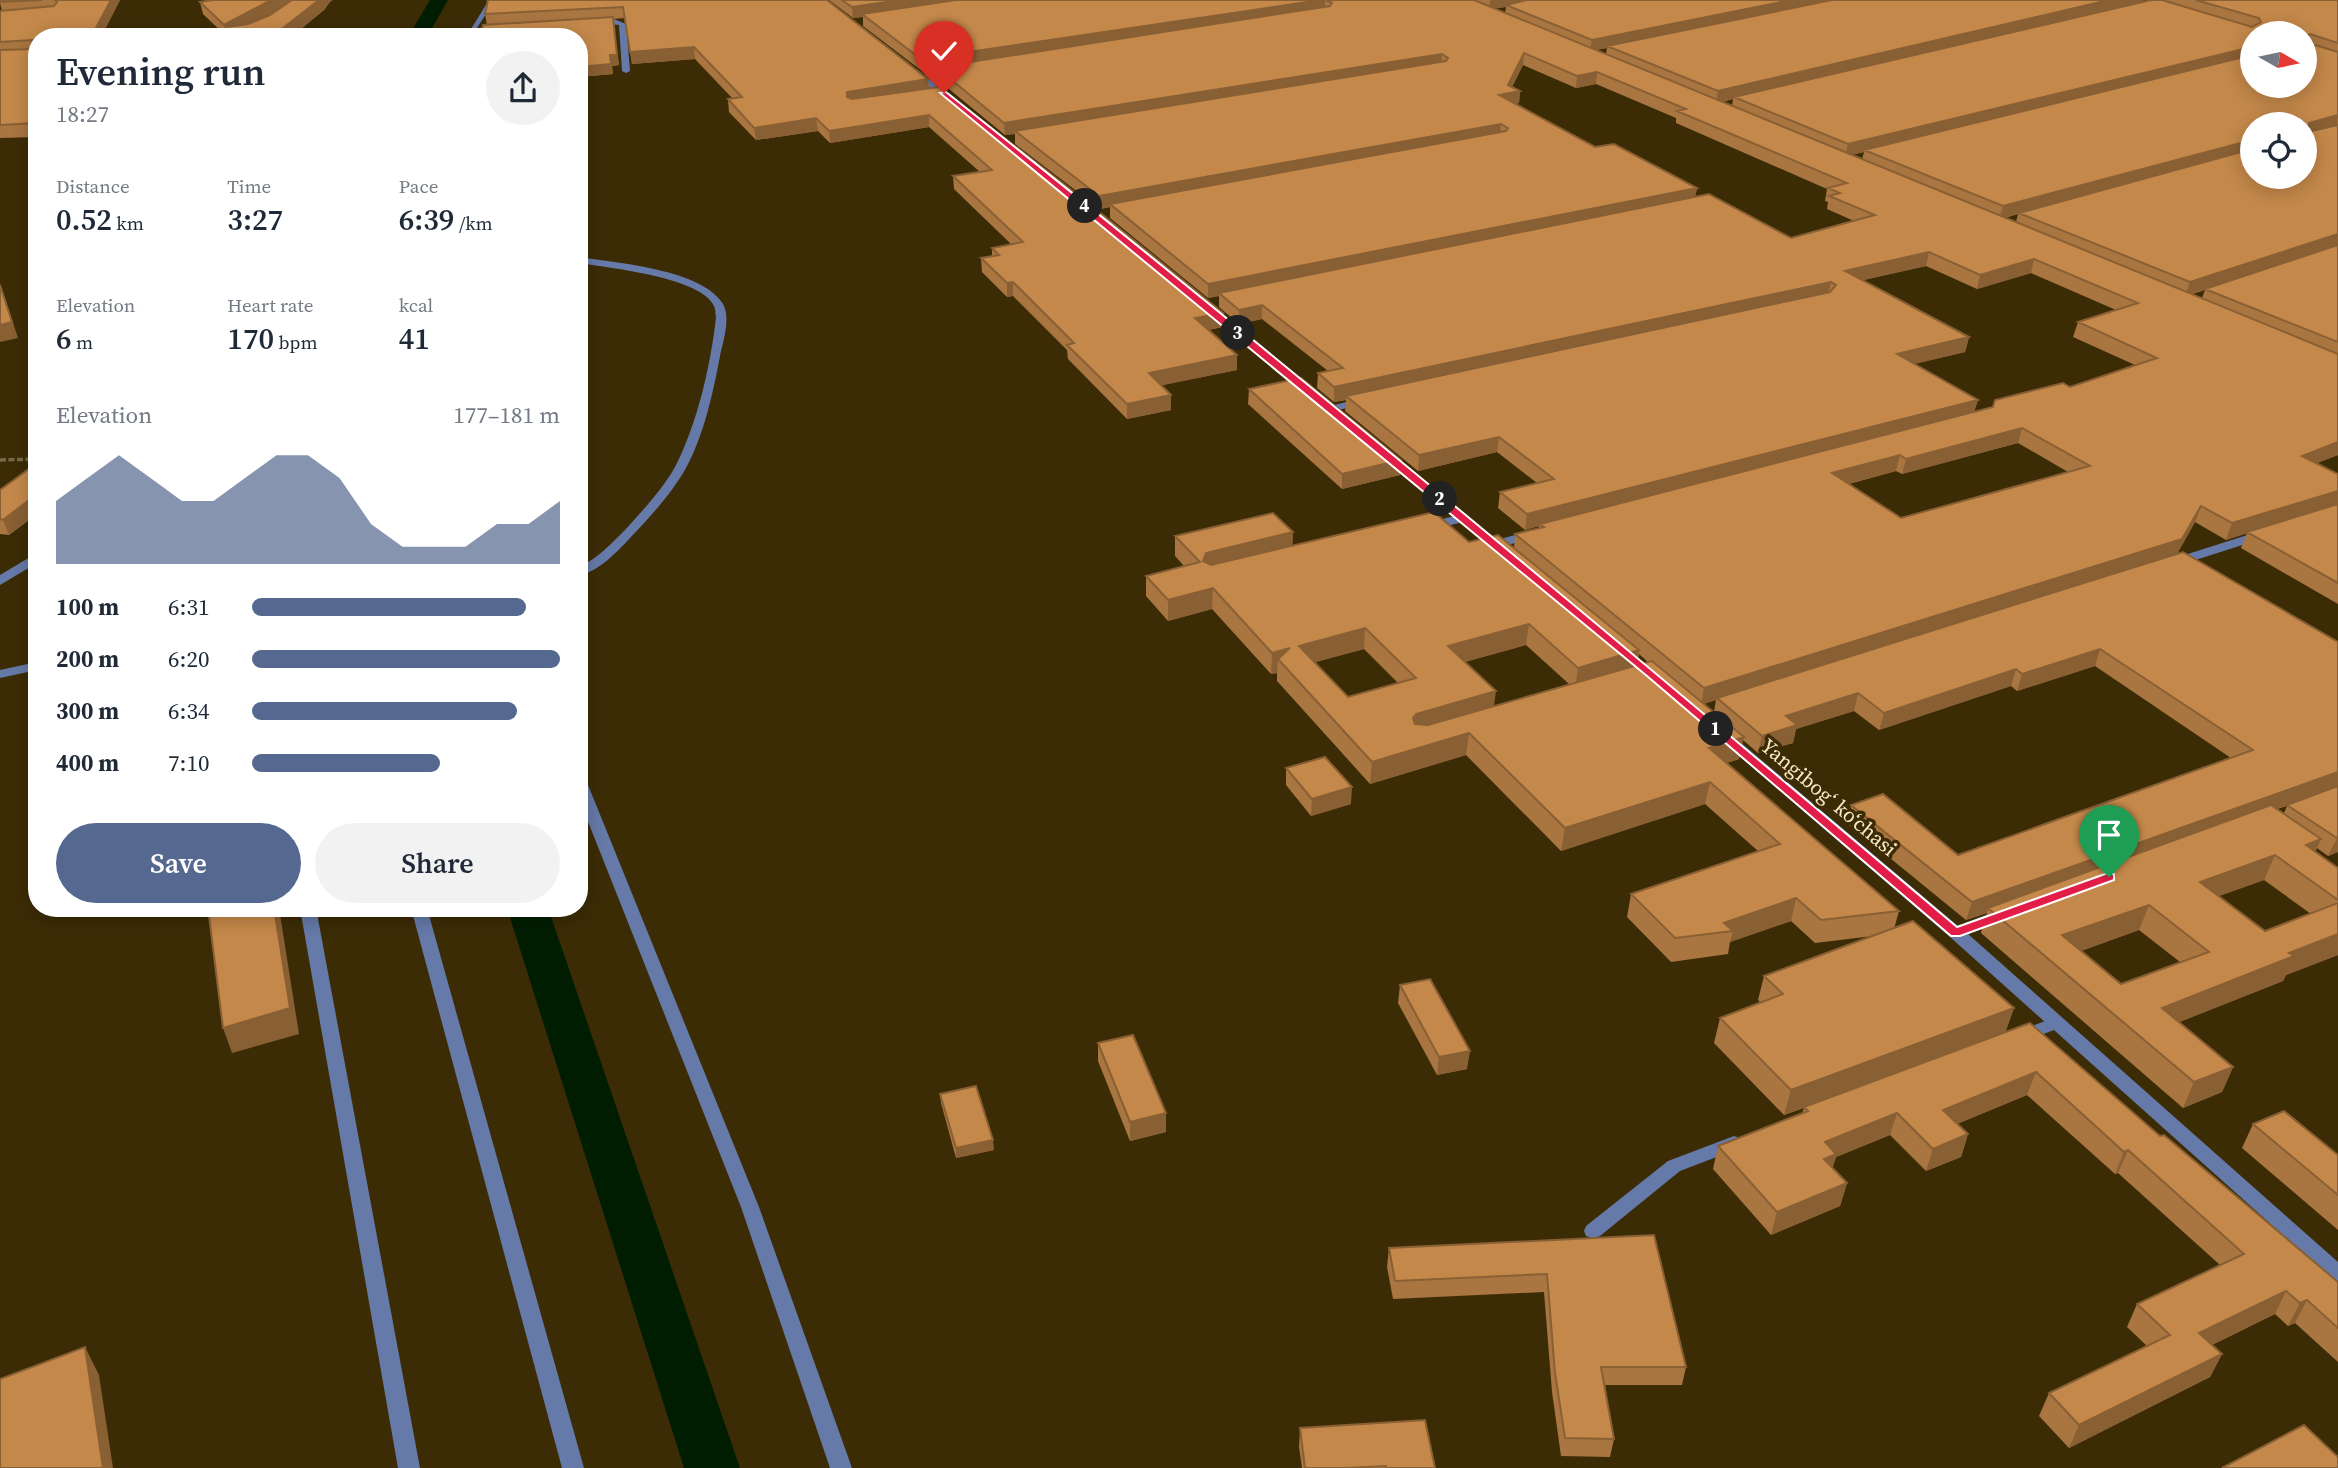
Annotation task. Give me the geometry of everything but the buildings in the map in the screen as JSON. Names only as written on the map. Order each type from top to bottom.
[{"type":"street","points":[[474,28],[492,0]]},
{"type":"street","points":[[487,7],[500,6]]},
{"type":"street","points":[[588,22],[614,21],[622,24],[626,71]]},
{"type":"street","points":[[901,61],[928,75],[937,94],[963,109]]},
{"type":"street","points":[[588,262],[644,272],[695,286],[719,306],[722,317],[720,337],[688,453],[679,471],[605,559],[588,568]]},
{"type":"street","points":[[1205,301],[1335,413],[1370,400]]},
{"type":"street","points":[[1371,442],[1515,562]]},
{"type":"street","points":[[1423,528],[1463,518]]},
{"type":"street","points":[[1494,545],[1547,531]]},
{"type":"street","points":[[2165,566],[2271,532]]},
{"type":"street","points":[[0,581],[28,563]]},
{"type":"street","points":[[0,674],[28,668]]},
{"type":"street","name":"Yangibogʻ koʻchasi","points":[[1718,731],[1956,933],[2338,1273]]},
{"type":"street","points":[[588,802],[750,1207],[841,1468]]},
{"type":"street","points":[[1956,933],[2020,909]]},
{"type":"street","points":[[310,917],[409,1468]]},
{"type":"street","points":[[421,917],[573,1468]]},
{"type":"street","points":[[2005,1042],[2056,1023]]},
{"type":"street","points":[[1593,1231],[1674,1166],[1750,1137]]},
{"type":"path","points":[[0,460],[28,459]]},
{"type":"waterway","points":[[422,28],[439,0]]},
{"type":"waterway","points":[[530,917],[712,1468]]},
{"type":"route","points":[[944,93],[1097,215],[1698,713],[1956,933],[2109,877]]}]
